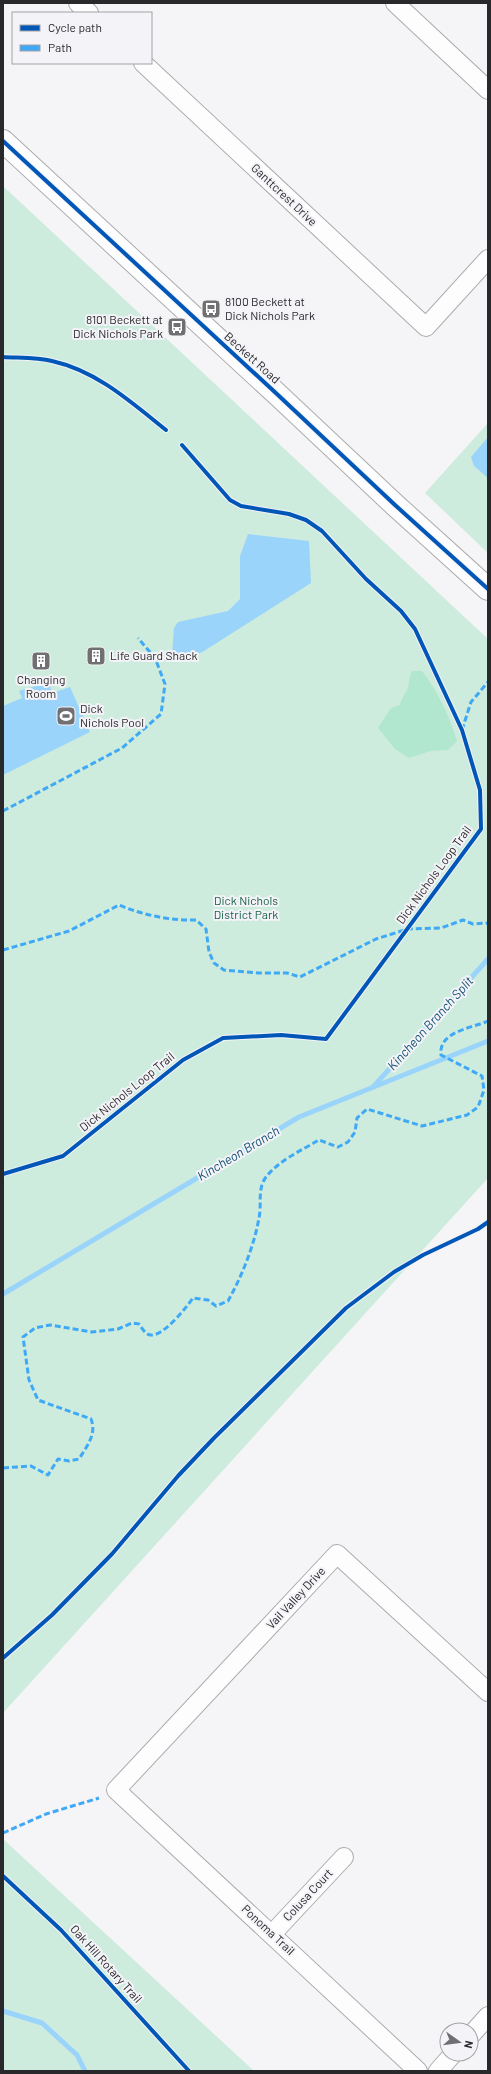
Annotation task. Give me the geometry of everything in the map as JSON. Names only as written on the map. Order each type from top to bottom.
[{"type":"street","points":[[78,3],[88,12]]},
{"type":"street","points":[[395,3],[488,90]]},
{"type":"street","name":"Ganttcrest Drive","points":[[144,64],[426,327],[488,259]]},
{"type":"street","name":"Beckett Road","points":[[3,141],[395,505],[488,589]]},
{"type":"street","name":"Vail Valley Drive","points":[[116,1790],[337,1554],[488,1692]]},
{"type":"street","name":"Ponoma Trail","points":[[116,1790],[418,2071]]},
{"type":"street","name":"Colusa Court","points":[[272,1934],[344,1857]]},
{"type":"street","points":[[479,2026],[488,2016]]},
{"type":"street","points":[[438,2071],[446,2062]]},
{"type":"green space","name":"Dick Nichols District Park","points":[[3,186],[488,639],[488,1178],[3,1713]]},
{"type":"green space","points":[[488,423],[488,553],[425,493]]},
{"type":"green space","points":[[412,671],[422,671],[434,688],[451,723],[457,741],[448,750],[431,751],[409,758],[395,749],[378,728],[391,708],[400,705],[408,688]]},
{"type":"green space","points":[[3,1839],[254,2071],[3,2071]]},
{"type":"water","points":[[488,437],[488,478],[474,466],[471,457]]},
{"type":"water","points":[[248,534],[309,541],[311,583],[204,651],[190,658],[180,660],[172,654],[174,628],[178,622],[228,611],[240,599],[240,556]]},
{"type":"water","points":[[49,682],[52,693],[70,687],[90,732],[3,775],[3,706],[22,698],[19,691]]},
{"type":"waterway","name":"Kincheon Branch Split","points":[[374,1086],[488,959]]},
{"type":"waterway","name":"Kincheon Branch","points":[[3,1294],[299,1117],[488,1041]]},
{"type":"waterway","points":[[3,2011],[42,2023],[77,2055],[85,2071]]},
{"type":"marked path","points":[[3,811],[122,748],[161,714],[165,684],[155,658],[138,638]]},
{"type":"marked path","points":[[462,730],[471,702],[488,682]]},
{"type":"marked path","points":[[3,950],[69,931],[119,905],[157,917],[196,920],[206,929],[209,952],[214,963],[224,970],[258,973],[287,973],[300,977],[376,939],[408,929],[441,928],[463,920],[473,924],[488,923]]},
{"type":"marked path","points":[[3,1468],[31,1466],[48,1475],[58,1459],[69,1461],[79,1459],[88,1445],[93,1430],[91,1419],[38,1400],[29,1380],[23,1337],[35,1328],[50,1325],[92,1332],[118,1329],[132,1323],[139,1324],[144,1331],[150,1335],[161,1331],[174,1321],[193,1298],[208,1300],[216,1306],[228,1301],[243,1271],[251,1250],[260,1213],[263,1182],[271,1171],[291,1156],[319,1140],[338,1147],[348,1142],[355,1132],[357,1118],[367,1109],[422,1126],[467,1115],[478,1107],[484,1090],[482,1076],[441,1055],[442,1047],[445,1041],[458,1032],[488,1021]]},
{"type":"marked path","points":[[3,1833],[46,1814],[99,1798]]},
{"type":"cycle path","points":[[3,141],[395,505],[488,589]]},
{"type":"cycle path","points":[[3,357],[46,360],[84,372],[126,398],[166,430]]},
{"type":"cycle path","name":"Dick Nichols Loop Trail","points":[[3,1174],[63,1156],[183,1060],[223,1038],[281,1035],[326,1039],[481,829],[480,790],[462,730],[415,629],[401,611],[366,579],[322,531],[306,520],[289,514],[241,506],[230,500],[182,445]]},
{"type":"cycle path","points":[[3,1658],[52,1615],[112,1554],[178,1476],[214,1438],[346,1308],[394,1272],[423,1255],[478,1229],[488,1222]]},
{"type":"cycle path","name":"Oak Hill Rotary Trail","points":[[3,1876],[61,1930],[189,2071]]},
{"type":"place","name":"8100 Beckett at Dick Nichols Park","points":[[211,309]]},
{"type":"place","name":"8101 Beckett at Dick Nichols Park","points":[[177,327]]},
{"type":"place","name":"Life Guard Shack","points":[[96,656]]},
{"type":"place","name":"Changing Room","points":[[41,661]]},
{"type":"place","name":"Dick Nichols Pool","points":[[66,716]]}]
